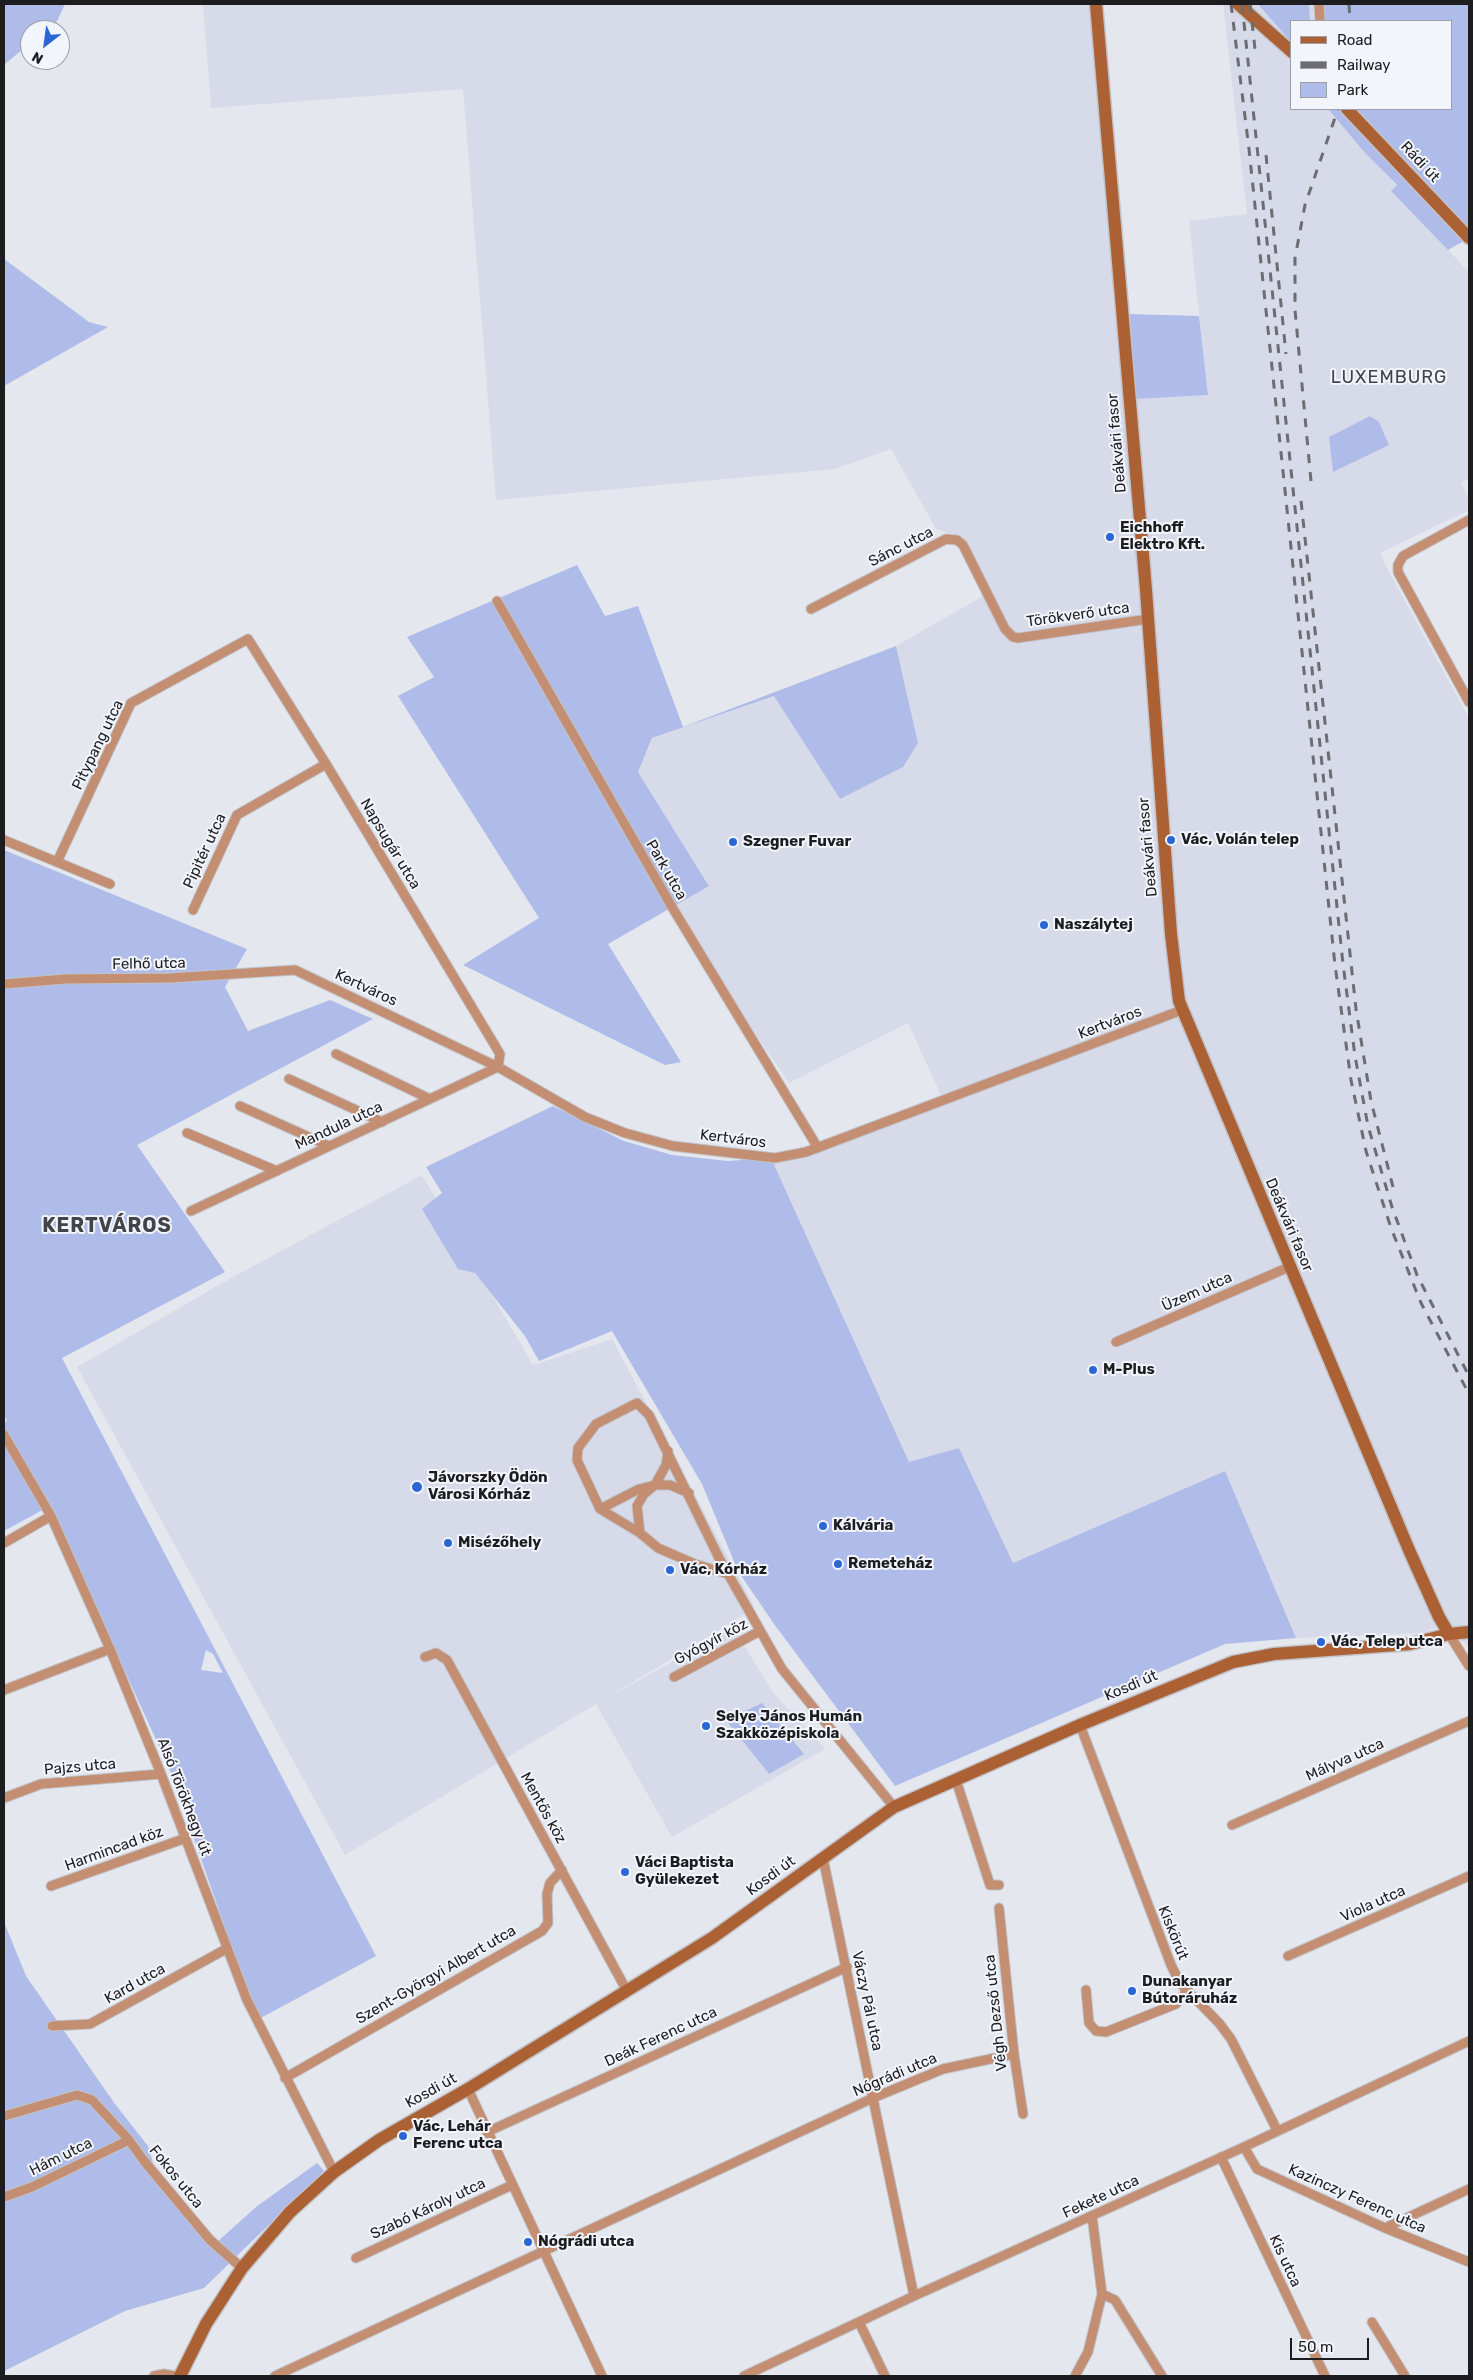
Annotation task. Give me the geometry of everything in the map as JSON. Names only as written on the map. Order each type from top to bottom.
[{"type":"street","name":"Deákvári fasor","points":[[1096,4],[1177,990],[1182,1010],[1289,1267],[1430,1597],[1449,1634]]},
{"type":"street","points":[[1238,4],[1290,50]]},
{"type":"street","points":[[1319,4],[1320,20]]},
{"type":"street","name":"Rádi út","points":[[1348,110],[1469,238]]},
{"type":"street","points":[[1469,520],[1403,556],[1398,565],[1398,572],[1469,702]]},
{"type":"street","name":"Sánc utca","points":[[811,609],[946,539],[957,540],[964,545],[1005,630],[1013,637]]},
{"type":"street","name":"Park utca","points":[[497,601],[672,907],[818,1148]]},
{"type":"street","name":"Törökverő utca","points":[[1013,637],[1018,638],[1148,619]]},
{"type":"street","name":"Napsugár utca","points":[[248,639],[326,764],[500,1054],[498,1067]]},
{"type":"street","name":"Pitypang utca","points":[[57,862],[131,703],[248,639]]},
{"type":"street","name":"Pipitér utca","points":[[192,910],[237,814],[326,764]]},
{"type":"street","points":[[4,840],[110,884]]},
{"type":"street","name":"Kertváros","points":[[295,970],[498,1067],[585,1117],[625,1133],[672,1146],[775,1158],[818,1148],[1182,1010]]},
{"type":"street","name":"Felhő utca","points":[[4,984],[65,979],[170,978],[295,970]]},
{"type":"street","points":[[336,1054],[430,1099]]},
{"type":"street","name":"Mandula utca","points":[[191,1210],[498,1067]]},
{"type":"street","points":[[289,1079],[382,1122]]},
{"type":"street","points":[[240,1106],[329,1146]]},
{"type":"street","points":[[187,1133],[277,1170]]},
{"type":"street","name":"Üzem utca","points":[[1116,1342],[1289,1267]]},
{"type":"street","points":[[728,1574],[695,1564],[658,1548],[640,1533],[600,1509],[577,1460],[578,1448],[596,1424],[637,1403],[649,1414],[728,1574],[760,1631],[794,1685],[894,1807]]},
{"type":"street","name":"Alsó Törökhegy út","points":[[4,1435],[51,1516],[110,1649],[161,1774],[247,2000],[334,2172]]},
{"type":"street","points":[[640,1533],[637,1506],[644,1494],[655,1485],[666,1465],[668,1451]]},
{"type":"street","points":[[600,1509],[639,1489],[655,1485],[670,1486],[689,1493]]},
{"type":"street","points":[[4,1543],[51,1516]]},
{"type":"street","name":"Gyógyír köz","points":[[674,1677],[760,1631]]},
{"type":"street","name":"Kosdi út","points":[[180,2376],[206,2324],[242,2268],[290,2212],[334,2172],[379,2140],[468,2089],[712,1938],[894,1807],[1080,1725],[1233,1662],[1274,1654],[1410,1644],[1449,1634],[1469,1632]]},
{"type":"street","points":[[1449,1634],[1469,1666]]},
{"type":"street","points":[[4,1690],[110,1649]]},
{"type":"street","name":"Mentős köz","points":[[424,1657],[436,1653],[447,1660],[627,1991]]},
{"type":"street","name":"Mályva utca","points":[[1232,1825],[1469,1721]]},
{"type":"street","name":"Kiskörút","points":[[1080,1725],[1160,1940],[1180,1984],[1219,2022],[1231,2039],[1277,2130]]},
{"type":"street","name":"Pajzs utca","points":[[4,1798],[41,1784],[161,1774]]},
{"type":"street","points":[[956,1780],[990,1885],[999,1885]]},
{"type":"street","name":"Harmincad köz","points":[[51,1886],[186,1838]]},
{"type":"street","name":"Váczy Pál utca","points":[[824,1858],[914,2296]]},
{"type":"street","name":"Szent-Györgyi Albert utca","points":[[285,2078],[542,1931],[548,1923],[547,1894],[550,1883],[562,1870]]},
{"type":"street","name":"Viola utca","points":[[1288,1956],[1469,1876]]},
{"type":"street","name":"Végh Dezső utca","points":[[999,1908],[1014,2054],[1023,2114]]},
{"type":"street","name":"Kard utca","points":[[52,2026],[90,2024],[226,1949]]},
{"type":"street","name":"Deák Ferenc utca","points":[[487,2132],[847,1968]]},
{"type":"street","points":[[1086,1990],[1088,2023],[1096,2031],[1106,2032],[1176,2004],[1187,1991]]},
{"type":"street","name":"Fekete utca","points":[[744,2376],[914,2296],[1244,2147],[1469,2040]]},
{"type":"street","name":"Nógrádi utca","points":[[275,2376],[873,2098],[943,2068],[1014,2054]]},
{"type":"street","points":[[468,2089],[602,2376]]},
{"type":"street","name":"Fokos utca","points":[[4,2116],[77,2095],[92,2100],[130,2140],[144,2161],[210,2240],[242,2268]]},
{"type":"street","name":"Hám utca","points":[[4,2197],[32,2187],[130,2140]]},
{"type":"street","name":"Kazinczy Ferenc utca","points":[[1244,2147],[1257,2169],[1385,2228],[1469,2262]]},
{"type":"street","name":"Kis utca","points":[[1221,2157],[1325,2376]]},
{"type":"street","name":"Szabó Károly utca","points":[[356,2258],[512,2185]]},
{"type":"street","points":[[1385,2228],[1469,2189]]},
{"type":"street","points":[[1075,2376],[1088,2352],[1102,2294],[1092,2216]]},
{"type":"street","points":[[1102,2294],[1114,2300],[1162,2376]]},
{"type":"street","points":[[859,2322],[885,2376]]},
{"type":"street","points":[[1372,2322],[1405,2376]]},
{"type":"street","points":[[154,2376],[168,2374],[175,2376]]},
{"type":"shaded area","points":[[203,4],[1102,4],[1135,399],[1208,395],[1189,221],[1247,214],[1223,4],[1319,4],[1321,20],[1290,20],[1290,110],[1329,110],[1365,153],[1397,186],[1392,191],[1469,272],[1469,479],[1461,483],[1469,499],[1469,510],[1380,553],[1469,718],[1469,1647],[1445,1624],[1422,1633],[1296,1638],[1225,1471],[1013,1563],[959,1448],[909,1462],[771,1158],[945,1104],[908,1023],[789,1083],[669,908],[709,885],[638,772],[652,738],[774,696],[840,799],[918,743],[896,646],[983,596],[964,541],[956,535],[936,529],[891,449],[835,469],[496,500],[463,89],[211,108]]},
{"type":"shaded area","name":"Jávorszky Ödön Városi Kórház","points":[[422,1175],[533,1365],[612,1339],[755,1608],[605,1699],[733,1628],[774,1694],[825,1749],[672,1837],[596,1704],[345,1855],[77,1367],[231,1278]]},
{"type":"green space","points":[[4,4],[65,4],[57,20],[20,20],[20,51],[4,65]]},
{"type":"green space","points":[[1258,4],[1309,4],[1310,20],[1290,20],[1290,41]]},
{"type":"green space","points":[[1319,4],[1469,4],[1469,238],[1448,250],[1391,191],[1397,185],[1365,153],[1329,110],[1453,110],[1453,20],[1321,20]]},
{"type":"green space","points":[[4,259],[89,322],[108,327],[4,386]]},
{"type":"green space","points":[[1128,314],[1199,316],[1208,395],[1135,399]]},
{"type":"green space","points":[[1370,416],[1379,422],[1389,445],[1333,472],[1329,437]]},
{"type":"green space","points":[[577,565],[605,616],[638,606],[683,727],[896,646],[918,743],[903,767],[840,799],[774,696],[652,738],[638,772],[709,886],[608,944],[681,1062],[665,1065],[463,965],[539,918],[398,696],[434,677],[407,637]]},
{"type":"green space","points":[[4,850],[247,949],[225,987],[248,1031],[330,1000],[373,1019],[137,1145],[225,1272],[62,1358],[376,1956],[257,2020],[172,1775],[50,1506],[4,1531],[4,1423],[7,1421],[4,1414]],"holes":[[[206,1650],[213,1654],[223,1673],[201,1670]]]},
{"type":"green space","points":[[553,1106],[624,1141],[672,1155],[728,1161],[771,1158],[909,1462],[959,1448],[1013,1563],[1225,1471],[1296,1638],[1225,1644],[895,1786],[774,1624],[738,1571],[702,1484],[612,1331],[539,1361],[525,1336],[475,1273],[458,1269],[422,1209],[442,1193],[426,1167]]},
{"type":"green space","points":[[762,1703],[804,1754],[769,1774],[726,1720]]},
{"type":"green space","points":[[4,1922],[26,1976],[115,2104],[148,2146],[154,2166],[216,2243],[256,2207],[317,2163],[324,2171],[204,2288],[125,2311],[4,2371]]},
{"type":"railway","points":[[1231,4],[1249,149],[1335,965],[1351,1080],[1366,1151],[1391,1228],[1421,1303],[1469,1394]]},
{"type":"railway","points":[[1242,4],[1343,964],[1355,1056],[1368,1126],[1392,1207],[1417,1275],[1469,1376]]},
{"type":"railway","points":[[1250,4],[1255,49]]},
{"type":"railway","points":[[1349,4],[1350,20]]},
{"type":"railway","points":[[1311,481],[1295,310],[1295,258],[1305,205],[1338,110]]},
{"type":"railway","points":[[1266,155],[1286,354]]},
{"type":"railway","points":[[1301,501],[1356,1009],[1371,1101],[1393,1187]]},
{"type":"place","name":"Eichhoff Elektro Kft.","points":[[1110,537]]},
{"type":"place","name":"Vác, Volán telep","points":[[1171,840]]},
{"type":"place","name":"Szegner Fuvar","points":[[733,842]]},
{"type":"place","name":"Naszálytej","points":[[1044,925]]},
{"type":"place","name":"M-Plus","points":[[1093,1370]]},
{"type":"place","name":"Jávorszky Ödön Városi Kórház","points":[[417,1487]]},
{"type":"place","name":"Kálvária","points":[[823,1526]]},
{"type":"place","name":"Misézőhely","points":[[448,1543]]},
{"type":"place","name":"Remeteház","points":[[838,1564]]},
{"type":"place","name":"Vác, Kórház","points":[[670,1570]]},
{"type":"place","name":"Vác, Telep utca","points":[[1321,1642]]},
{"type":"place","name":"Selye János Humán Szakközépiskola","points":[[706,1726]]},
{"type":"place","name":"Váci Baptista Gyülekezet","points":[[625,1872]]},
{"type":"place","name":"Dunakanyar Bútoráruház","points":[[1132,1991]]},
{"type":"place","name":"Vác, Lehár Ferenc utca","points":[[403,2136]]},
{"type":"place","name":"Nógrádi utca","points":[[528,2242]]},
{"type":"district","name":"LUXEMBURG","points":[[1389,378]]},
{"type":"district","name":"KERTVÁROS","points":[[107,1226]]}]
